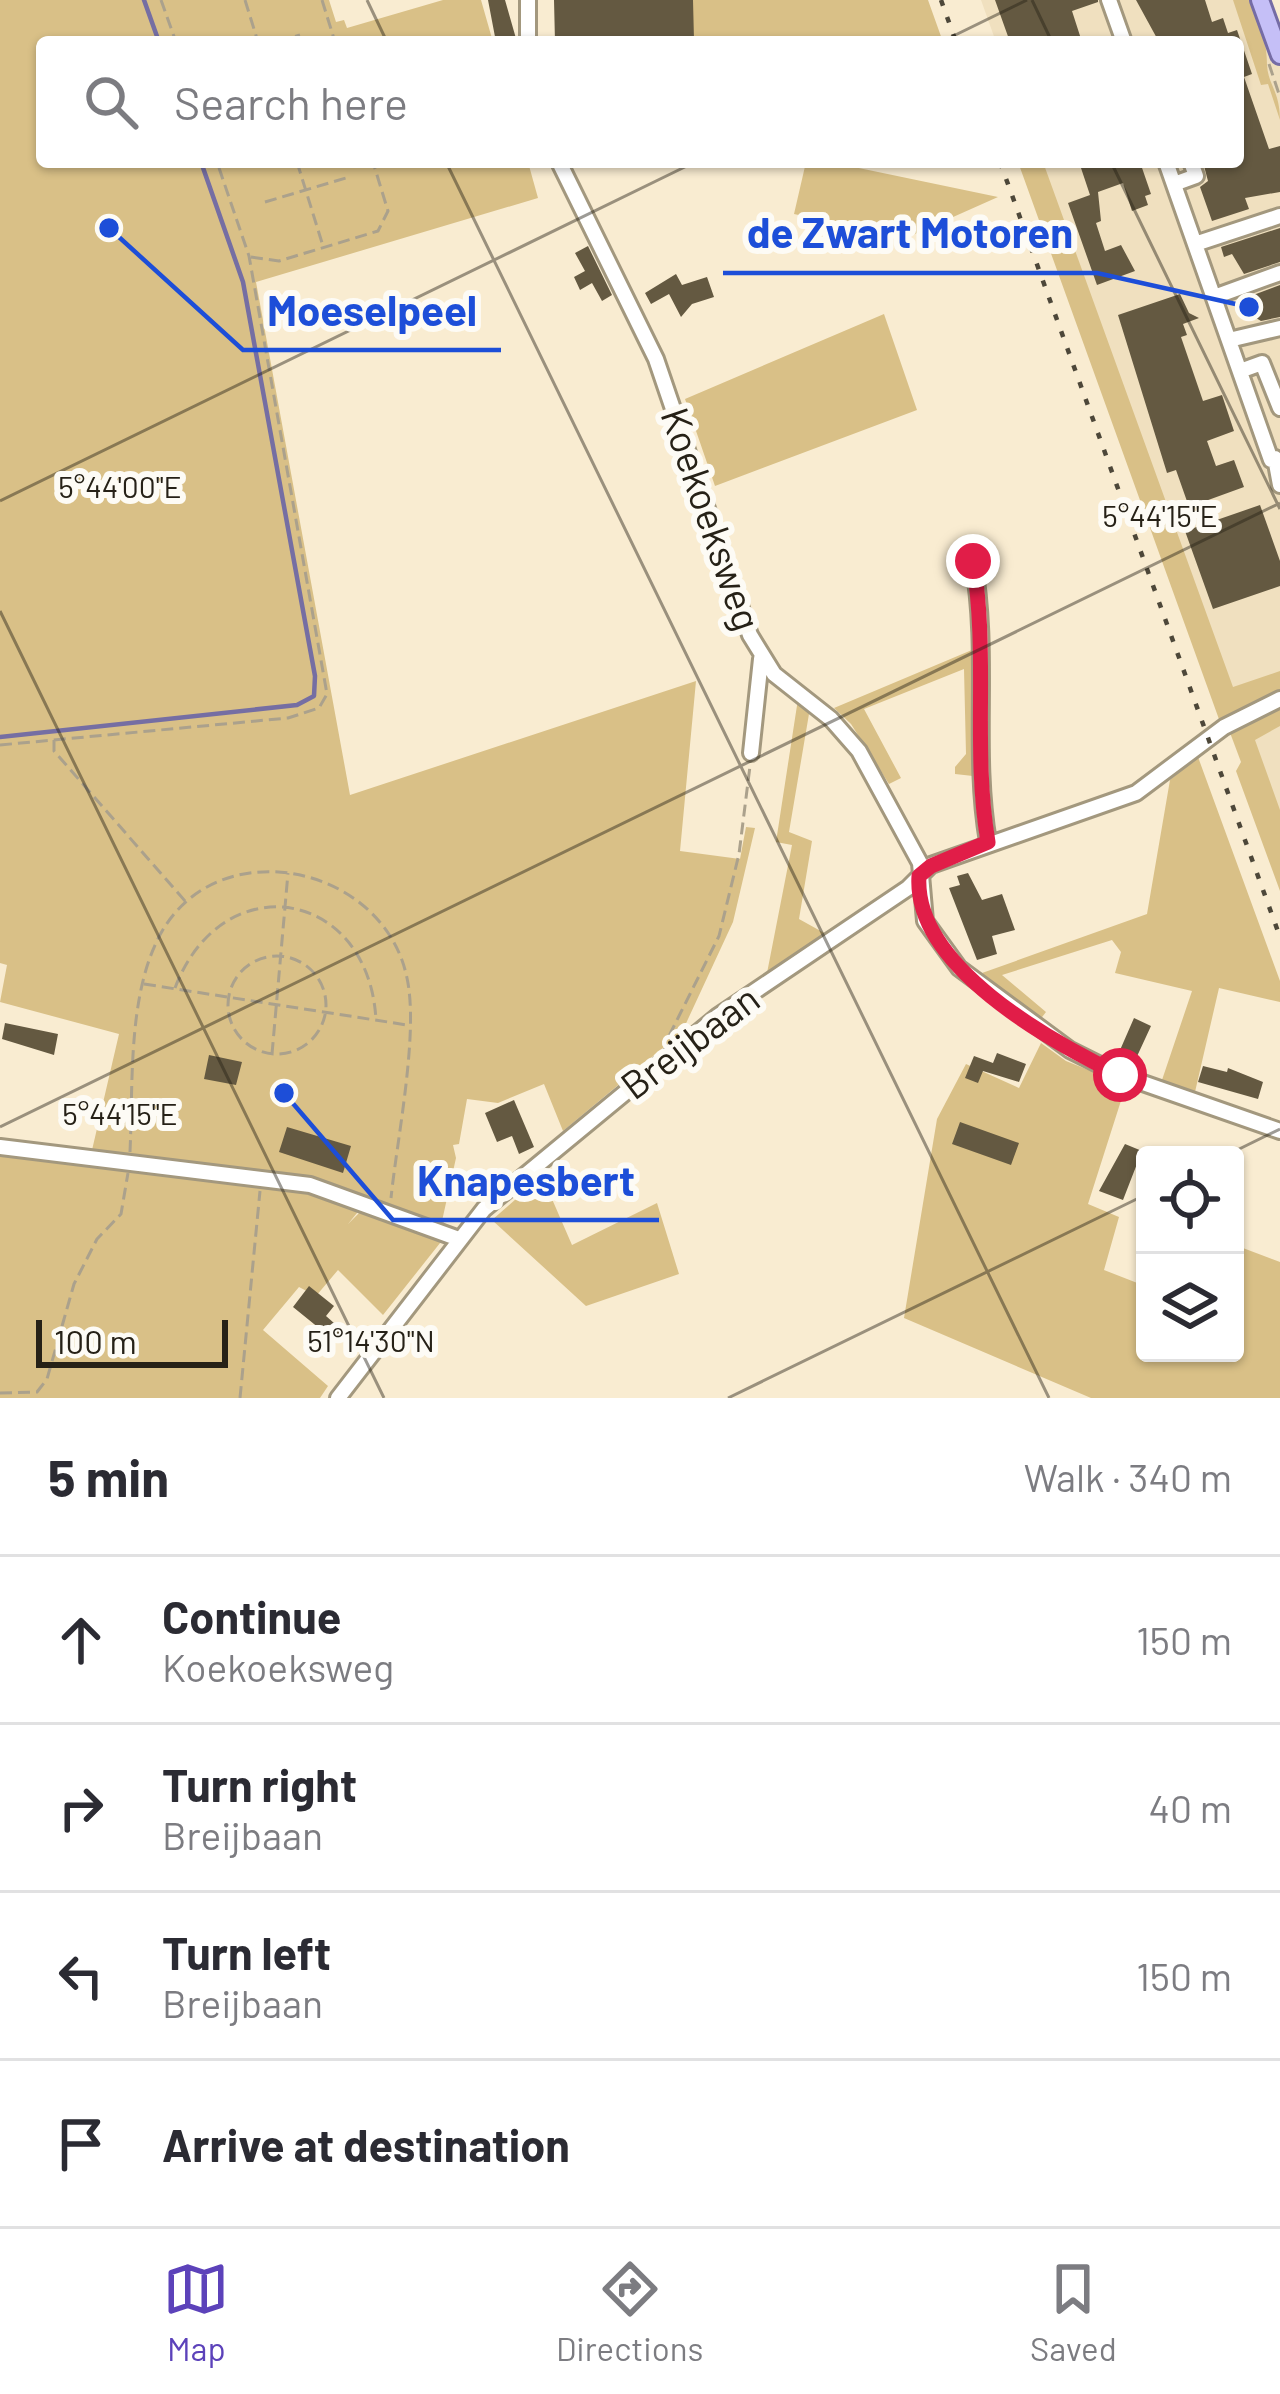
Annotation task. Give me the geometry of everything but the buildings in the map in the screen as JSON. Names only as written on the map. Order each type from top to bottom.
[{"type":"main road","points":[[1260,0],[1280,55]]},
{"type":"street","points":[[527,0],[528,36]]},
{"type":"street","points":[[1109,0],[1122,36]]},
{"type":"street","name":"Koekoeksweg","points":[[562,168],[656,359],[761,659],[831,718],[859,752],[920,863],[925,921],[939,947],[959,968],[1070,1050],[1120,1075],[1280,1130]]},
{"type":"street","points":[[1168,168],[1276,458],[1280,485]]},
{"type":"street","points":[[1174,184],[1196,176],[1193,168]]},
{"type":"street","points":[[1195,244],[1280,216]]},
{"type":"street","points":[[1214,297],[1280,273]]},
{"type":"street","points":[[1229,340],[1280,328]]},
{"type":"street","points":[[1240,371],[1262,363],[1280,408]]},
{"type":"street","points":[[973,561],[985,661],[979,790],[988,842]]},
{"type":"street","points":[[752,753],[761,659]]},
{"type":"street","name":"Breijbaan","points":[[338,1398],[458,1239],[530,1170],[673,1052],[931,866],[1136,793],[1225,727],[1280,699]]},
{"type":"street","points":[[0,1147],[310,1185],[458,1239]]},
{"type":"path","points":[[161,0],[174,36]]},
{"type":"path","points":[[244,0],[256,36]]},
{"type":"path","points":[[322,0],[333,36]]},
{"type":"path","points":[[0,745],[288,718],[319,708],[327,694],[249,256],[219,168]]},
{"type":"path","points":[[299,168],[324,248]]},
{"type":"path","points":[[249,256],[279,261],[378,231],[388,211],[375,168]]},
{"type":"path","points":[[265,202],[346,178]]},
{"type":"path","points":[[54,740],[54,751],[186,902]]},
{"type":"path","points":[[673,1052],[669,1035],[719,935],[739,854],[752,753]]},
{"type":"path","points":[[272,1054],[288,872]]},
{"type":"path","points":[[0,1393],[37,1392],[47,1379],[74,1285],[97,1239],[125,1202],[142,983],[157,939],[186,902],[226,878],[288,872],[319,876],[360,899],[391,934],[408,978],[409,1025],[390,1212]]},
{"type":"path","points":[[175,988],[187,956],[209,930],[239,912],[308,911],[338,928],[361,953],[374,986],[376,1020]]},
{"type":"path","points":[[280,956],[312,970],[326,998],[326,1012],[310,1042],[272,1054],[246,1043],[235,1030],[229,997],[242,970],[255,961],[280,956]]},
{"type":"path","points":[[142,983],[409,1025]]},
{"type":"path","points":[[240,1398],[261,1178]]},
{"type":"shaded area","points":[[0,0],[329,0],[336,22],[344,20],[347,28],[443,0],[481,0],[491,36],[36,36],[36,168],[530,168],[538,198],[256,282],[350,795],[696,681],[680,851],[740,859],[746,827],[755,828],[733,922],[682,1032],[563,1131],[544,1084],[498,1103],[467,1099],[459,1144],[453,1145],[456,1158],[442,1221],[452,1229],[366,1202],[348,1224],[360,1212],[444,1238],[383,1315],[338,1270],[316,1296],[299,1287],[263,1330],[328,1386],[320,1398],[0,1398],[0,1151],[89,1163],[119,1034],[0,1002],[7,965],[0,963]]},
{"type":"shaded area","points":[[693,0],[928,0],[941,36],[692,36]]},
{"type":"shaded area","points":[[981,0],[1264,0],[1280,48],[1280,849],[1040,168],[1244,168],[1244,36],[994,36]]},
{"type":"shaded area","points":[[1233,0],[1254,0],[1280,120],[1268,84],[1261,85]]},
{"type":"shaded area","points":[[805,168],[859,168],[998,197],[906,238],[794,214]]},
{"type":"shaded area","points":[[1020,168],[1045,168],[1233,687],[1280,671],[1280,692],[1220,722]]},
{"type":"shaded area","points":[[884,314],[917,410],[715,486],[685,399]]},
{"type":"shaded area","points":[[979,647],[973,776],[955,774],[966,754],[964,669],[864,709],[901,778],[889,784],[851,724],[834,708]]},
{"type":"shaded area","points":[[798,699],[810,708],[789,832],[812,841],[799,919],[826,934],[767,973],[792,845],[776,842]]},
{"type":"shaded area","points":[[1280,704],[1280,726],[1255,740],[1280,810],[1280,891],[1236,771],[1241,762],[1229,730]]},
{"type":"shaded area","points":[[1198,757],[1280,981],[1280,1002],[1219,988],[1195,1092],[1162,1080],[1192,991],[1115,973],[1121,952],[1112,940],[1002,975],[1046,1012],[1039,1021],[982,973],[1147,914],[1170,780]]},
{"type":"shaded area","points":[[1041,1043],[1066,1061],[1126,1085],[1088,1204],[1119,1217],[1104,1270],[1136,1282],[1136,1362],[1244,1362],[1244,1248],[1280,1262],[1280,1398],[1091,1398],[904,1318],[937,1119],[966,1064],[1019,1088]]},
{"type":"shaded area","points":[[542,1176],[572,1245],[657,1203],[679,1274],[586,1306],[492,1220]]},
{"type":"waterway","points":[[144,0],[157,36]]},
{"type":"waterway","points":[[0,737],[297,705],[314,696],[315,676],[243,282],[203,168]]},
{"type":"railway","points":[[941,0],[954,36]]},
{"type":"railway","points":[[1002,168],[1280,937]]},
{"type":"place","name":"Moeselpeel","points":[[109,228]]},
{"type":"place","name":"de Zwart Motoren","points":[[1249,307]]},
{"type":"place","name":"Knapesbert","points":[[284,1093]]},
{"type":"route","points":[[973,561],[985,661],[979,790],[988,842],[931,866],[919,876],[925,921],[939,947],[959,968],[1070,1050],[1120,1075]]}]
